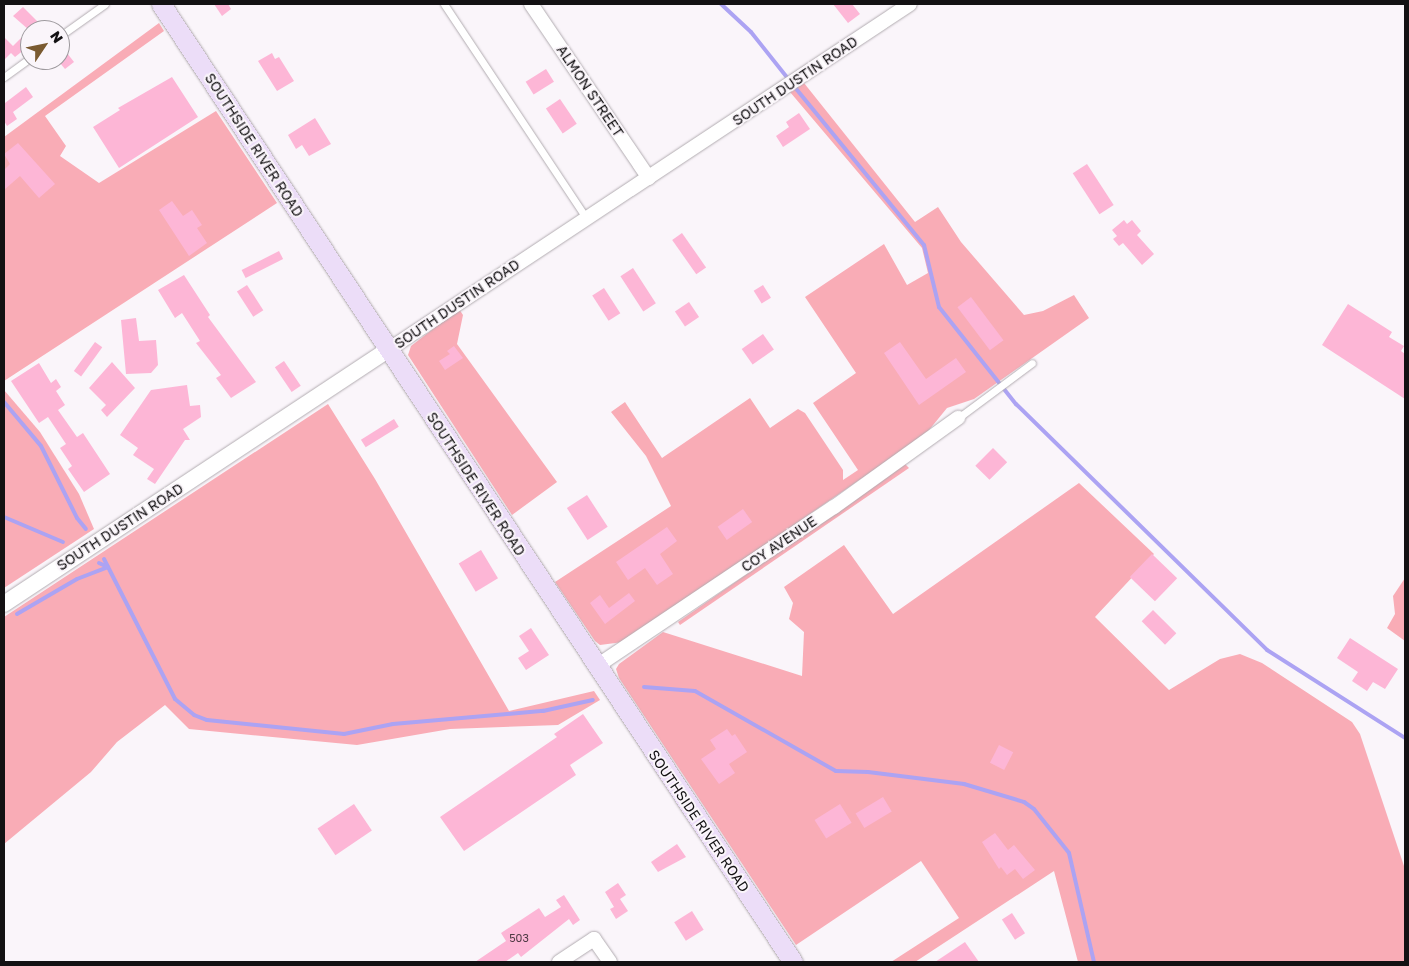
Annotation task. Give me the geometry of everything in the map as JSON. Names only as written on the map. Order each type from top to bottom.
[{"type":"main road","name":"SOUTHSIDE RIVER ROAD","points":[[161,4],[793,962]]},
{"type":"street","name":"ALMON STREET","points":[[531,4],[649,178]]},
{"type":"street","name":"SOUTH DUSTIN ROAD","points":[[4,604],[388,350],[463,298],[587,219],[910,4]]},
{"type":"street","name":"COY AVENUE","points":[[597,666],[834,507],[958,418]]},
{"type":"street","points":[[559,962],[594,939],[610,962]]},
{"type":"lane","points":[[70,29],[105,4]]},
{"type":"lane","points":[[444,4],[587,219]]},
{"type":"lane","points":[[4,77],[20,65]]},
{"type":"lane","points":[[958,418],[1032,363]]},
{"type":"shaded area","points":[[159,23],[164,31],[45,116],[66,146],[60,156],[99,183],[216,111],[277,203],[4,381],[4,137]]},
{"type":"shaded area","points":[[804,83],[915,222],[938,207],[961,242],[1024,315],[1043,311],[1074,295],[1089,318],[974,399],[947,408],[925,435],[623,642],[600,645],[595,641],[555,582],[671,506],[646,456],[611,412],[625,402],[662,458],[750,398],[770,428],[798,409],[805,413],[843,470],[843,480],[858,470],[813,403],[856,373],[805,297],[884,244],[907,285],[928,273],[922,248],[790,92]]},
{"type":"shaded area","points":[[459,309],[463,315],[457,344],[557,482],[512,515],[408,355],[411,346]]},
{"type":"shaded area","points":[[4,390],[40,432],[79,494],[94,529],[4,588]]},
{"type":"shaded area","points":[[328,404],[375,479],[509,711],[594,691],[600,700],[558,725],[450,729],[357,745],[189,729],[165,705],[117,742],[91,772],[4,844],[4,617]]},
{"type":"shaded area","points":[[905,464],[909,468],[680,625],[678,622]]},
{"type":"shaded area","points":[[1079,483],[1154,554],[1095,617],[1169,690],[1220,659],[1240,654],[1262,663],[1352,722],[1360,734],[1405,869],[1405,962],[1078,962],[1054,871],[915,962],[891,962],[959,918],[921,861],[796,945],[619,678],[616,669],[619,664],[663,632],[802,676],[804,632],[789,619],[793,603],[784,587],[844,545],[893,614]]},
{"type":"shaded area","points":[[1405,578],[1405,641],[1387,628],[1395,614],[1393,596]]},
{"type":"building","points":[[214,4],[228,4],[231,9],[222,16]]},
{"type":"building","points":[[833,4],[852,4],[860,14],[848,23]]},
{"type":"building","points":[[23,7],[36,20],[20,20],[20,22],[13,16]]},
{"type":"building","points":[[4,37],[13,46],[20,39],[20,53],[15,57],[11,53],[4,60]]},
{"type":"building","points":[[272,53],[275,59],[279,57],[294,81],[277,91],[258,61]]},
{"type":"building","points":[[70,57],[74,62],[70,65]]},
{"type":"building","points":[[546,69],[554,82],[534,94],[526,82]]},
{"type":"building","points":[[172,77],[198,117],[119,168],[93,127],[120,110],[118,108]]},
{"type":"building","points":[[26,87],[33,97],[13,112],[17,119],[7,126],[4,121],[4,100],[5,103]]},
{"type":"building","points":[[560,99],[577,124],[563,133],[546,109]]},
{"type":"building","points":[[799,113],[810,129],[783,147],[776,136],[789,127],[786,122]]},
{"type":"building","points":[[315,118],[331,144],[309,156],[302,145],[296,149],[288,135]]},
{"type":"building","points":[[18,143],[55,184],[39,198],[20,176],[4,190],[4,170],[10,164],[4,154]]},
{"type":"building","points":[[1087,164],[1114,205],[1099,214],[1073,173]]},
{"type":"building","points":[[172,201],[183,216],[192,210],[202,225],[197,228],[207,243],[189,256],[159,210]]},
{"type":"building","points":[[1124,220],[1127,224],[1132,220],[1141,231],[1137,235],[1154,254],[1142,265],[1123,243],[1119,246],[1113,239],[1117,236],[1112,230]]},
{"type":"building","points":[[682,233],[706,267],[696,274],[672,240]]},
{"type":"building","points":[[279,251],[283,259],[246,278],[242,270]]},
{"type":"building","points":[[633,268],[656,303],[643,311],[620,276]]},
{"type":"building","points":[[184,275],[210,315],[208,317],[256,382],[231,398],[216,378],[221,375],[196,343],[200,341],[182,313],[175,318],[158,290]]},
{"type":"building","points":[[247,285],[263,310],[253,317],[237,292]]},
{"type":"building","points":[[763,285],[771,298],[762,304],[754,291]]},
{"type":"building","points":[[604,288],[620,313],[609,321],[592,296]]},
{"type":"building","points":[[971,297],[1003,340],[990,350],[957,307]]},
{"type":"building","points":[[689,302],[699,317],[685,326],[675,312]]},
{"type":"building","points":[[1348,304],[1392,332],[1389,337],[1404,346],[1401,351],[1405,354],[1405,399],[1322,345]]},
{"type":"building","points":[[136,318],[139,341],[156,340],[158,365],[151,373],[126,374],[121,320]]},
{"type":"building","points":[[763,334],[774,350],[753,364],[742,349]]},
{"type":"building","points":[[95,342],[102,347],[81,376],[74,371]]},
{"type":"building","points":[[900,342],[926,379],[956,358],[966,372],[919,405],[884,353]]},
{"type":"building","points":[[454,346],[463,358],[445,370],[439,361],[450,354],[447,351]]},
{"type":"building","points":[[284,361],[301,386],[292,392],[275,367]]},
{"type":"building","points":[[112,362],[135,388],[107,417],[101,410],[106,405],[89,388]]},
{"type":"building","points":[[39,363],[51,383],[56,379],[61,387],[56,391],[65,405],[58,410],[77,437],[83,433],[110,474],[84,492],[68,469],[72,466],[60,448],[66,444],[48,417],[39,423],[11,381]]},
{"type":"building","points":[[187,385],[190,406],[200,405],[201,417],[183,429],[190,440],[185,440],[155,484],[147,479],[154,469],[133,455],[138,448],[120,435],[151,390]]},
{"type":"building","points":[[394,419],[399,427],[366,447],[361,440]]},
{"type":"building","points":[[993,448],[1007,462],[989,480],[975,466]]},
{"type":"building","points":[[587,495],[608,527],[588,540],[567,508]]},
{"type":"building","points":[[743,509],[752,522],[727,540],[718,527]]},
{"type":"building","points":[[667,527],[677,541],[660,554],[673,574],[657,585],[645,568],[628,580],[616,562]]},
{"type":"building","points":[[481,550],[498,578],[476,592],[459,563]]},
{"type":"building","points":[[1152,554],[1177,578],[1155,601],[1130,577]]},
{"type":"building","points":[[629,593],[635,601],[605,624],[590,603],[600,595],[609,608]]},
{"type":"building","points":[[1153,610],[1176,633],[1165,645],[1142,621]]},
{"type":"building","points":[[531,628],[549,655],[526,670],[518,658],[529,651],[519,636]]},
{"type":"building","points":[[1350,638],[1398,669],[1385,689],[1373,682],[1367,691],[1352,681],[1358,672],[1337,658]]},
{"type":"building","points":[[583,714],[603,743],[570,765],[576,775],[464,851],[440,817],[557,737],[554,734]]},
{"type":"building","points":[[727,729],[732,736],[735,734],[747,752],[729,764],[735,773],[719,784],[701,759],[716,749],[710,740]]},
{"type":"building","points":[[999,745],[1013,752],[1004,770],[990,763]]},
{"type":"building","points":[[883,797],[892,812],[864,828],[856,813]]},
{"type":"building","points":[[354,804],[372,831],[335,855],[318,829]]},
{"type":"building","points":[[840,804],[852,823],[826,839],[815,820]]},
{"type":"building","points":[[995,833],[1008,850],[1014,845],[1035,870],[1023,879],[1015,869],[1007,875],[1001,867],[999,869],[982,842]]},
{"type":"building","points":[[677,844],[686,857],[658,872],[651,862]]},
{"type":"building","points":[[618,883],[626,895],[620,899],[628,911],[616,919],[610,909],[614,907],[605,892]]},
{"type":"building","points":[[564,895],[580,920],[573,925],[569,919],[521,957],[518,953],[505,962],[475,962],[506,941],[501,933],[539,908],[545,917],[561,907],[556,900]]},
{"type":"building","points":[[692,911],[704,930],[686,941],[674,922]]},
{"type":"building","points":[[1012,913],[1025,933],[1015,940],[1002,920]]},
{"type":"building","points":[[965,942],[979,962],[935,962]]},
{"type":"waterway","points":[[721,4],[751,32],[789,80]]},
{"type":"waterway","points":[[793,85],[924,245],[939,307],[1016,404],[1267,650],[1405,738]]},
{"type":"waterway","points":[[4,402],[41,446],[77,518],[86,529]]},
{"type":"waterway","points":[[4,517],[63,542]]},
{"type":"waterway","points":[[104,559],[175,699],[194,715],[207,720],[344,734],[393,724],[543,711],[593,700]]},
{"type":"waterway","points":[[99,563],[108,567]]},
{"type":"waterway","points":[[17,614],[77,579],[108,567]]},
{"type":"waterway","points":[[644,687],[695,691],[836,771],[868,772],[964,784],[1024,802],[1034,809],[1069,853],[1094,962]]}]
